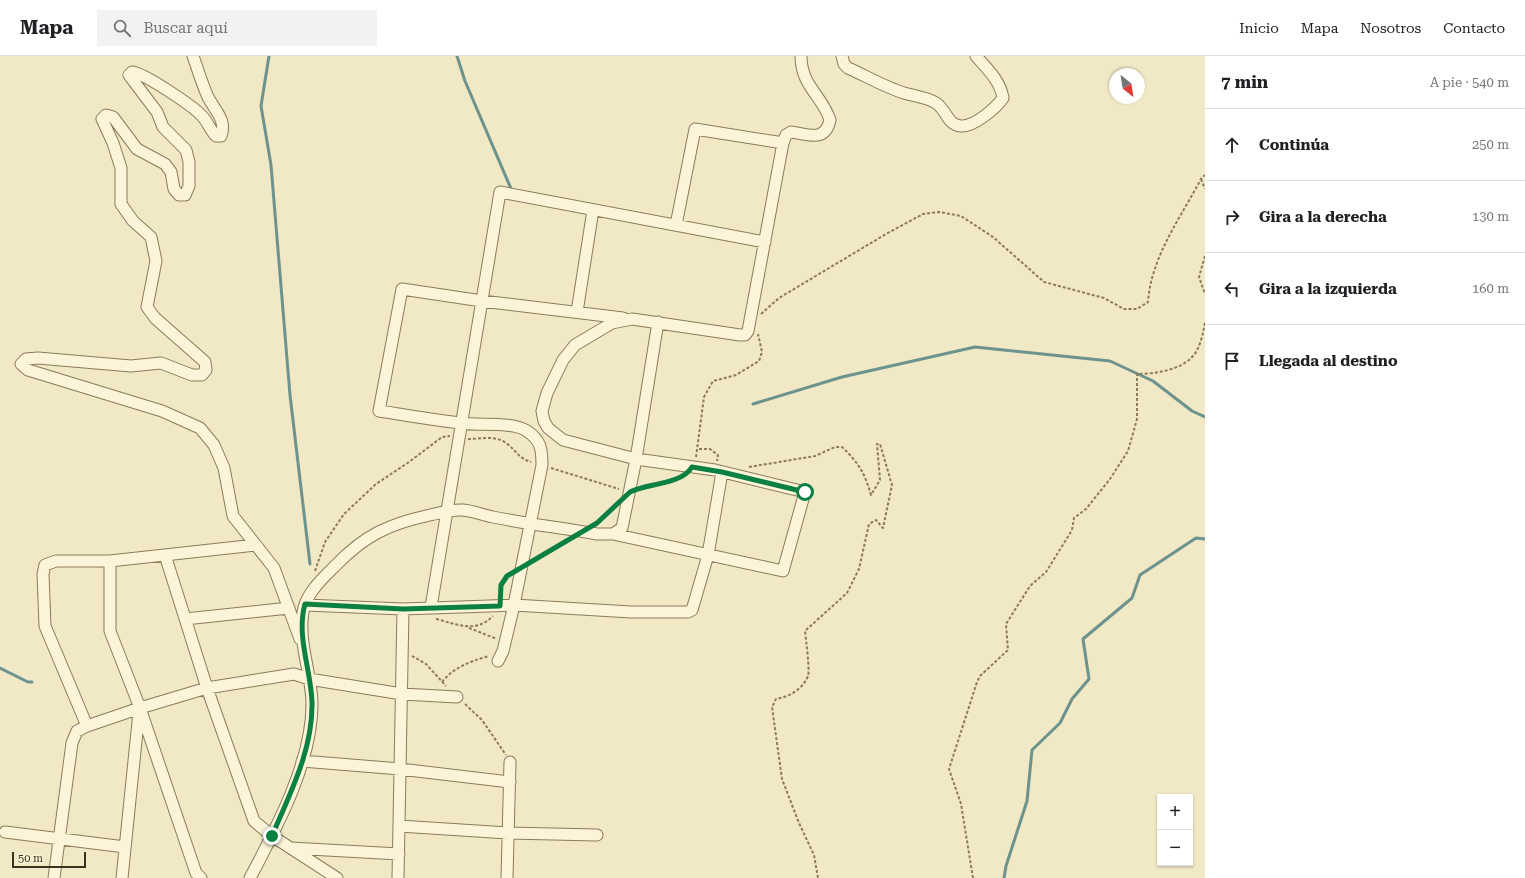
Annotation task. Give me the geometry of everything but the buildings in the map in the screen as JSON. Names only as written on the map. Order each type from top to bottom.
[{"type":"street","points":[[193,56],[209,98],[220,116],[224,129],[221,136],[216,136],[212,133],[201,114],[154,82],[137,73],[132,72],[129,76],[156,112],[163,127],[186,150],[189,162],[189,186],[186,195],[179,195],[174,189],[171,172],[165,164],[137,148],[113,117],[106,115],[102,119],[113,143],[121,168],[121,204],[133,221],[151,238],[156,261],[147,307],[154,318],[205,362],[206,370],[202,375],[192,375],[161,363],[131,366],[38,358],[26,359],[21,364],[28,370],[162,411],[200,428],[214,446],[224,468],[232,516],[274,568],[305,652]]},
{"type":"street","points":[[498,661],[504,648],[514,606],[542,465],[542,449],[537,439],[527,430],[514,426],[462,424],[379,411],[402,289],[482,301],[745,334],[748,332],[751,323],[783,143],[786,135],[791,132],[818,136],[824,132],[830,120],[828,112],[803,74],[801,56]]},
{"type":"street","points":[[842,56],[844,64],[848,68],[903,92],[934,102],[939,105],[950,122],[956,126],[963,127],[988,113],[1003,98],[1002,91],[995,77],[976,56]]},
{"type":"street","points":[[676,225],[695,129],[783,143]]},
{"type":"street","points":[[431,607],[500,192],[765,242]]},
{"type":"street","points":[[577,312],[593,210]]},
{"type":"street","points":[[250,878],[272,836],[302,762],[310,733],[312,701],[302,620],[305,604],[321,579],[349,550],[366,539],[387,527],[446,512],[463,510],[583,532],[613,534],[783,571],[805,492],[719,471],[636,459],[563,440],[548,428],[544,421],[542,411],[547,393],[563,360],[575,345],[612,323],[632,319]]},
{"type":"street","points":[[613,534],[622,528],[630,492],[658,322]]},
{"type":"street","points":[[305,604],[403,609],[431,607],[514,606],[631,612],[688,612],[694,607],[708,555],[719,471]]},
{"type":"street","points":[[87,726],[45,626],[43,574],[45,565],[56,561],[110,561],[256,545]]},
{"type":"street","points":[[165,555],[207,688],[254,821],[272,836],[337,878]]},
{"type":"street","points":[[110,561],[110,631],[140,708],[197,876]]},
{"type":"street","points":[[185,619],[289,608]]},
{"type":"street","points":[[398,878],[403,609]]},
{"type":"street","points":[[54,878],[72,743],[78,731],[87,726],[207,688],[294,674],[309,679],[402,694],[457,697]]},
{"type":"street","points":[[122,878],[140,708]]},
{"type":"street","points":[[302,762],[400,769],[510,782]]},
{"type":"street","points":[[507,878],[510,762]]},
{"type":"street","points":[[399,826],[508,833],[597,835]]},
{"type":"street","points":[[5,832],[125,847]]},
{"type":"street","points":[[290,848],[398,854]]},
{"type":"path","points":[[759,316],[779,298],[886,234],[923,214],[939,212],[961,216],[993,237],[1044,282],[1104,298],[1124,310],[1136,309],[1148,302],[1148,291],[1158,259],[1201,178],[1205,175]]},
{"type":"path","points":[[1201,178],[1205,189]]},
{"type":"path","points":[[1205,256],[1199,277],[1205,294]]},
{"type":"path","points":[[973,878],[961,804],[949,769],[977,682],[980,676],[1008,650],[1006,624],[1030,586],[1046,572],[1072,530],[1074,518],[1086,509],[1110,479],[1128,451],[1137,419],[1137,374],[1154,374],[1172,370],[1194,356],[1204,332],[1205,320]]},
{"type":"path","points":[[630,492],[636,489],[674,480],[692,467],[699,449],[704,397],[713,381],[736,374],[759,361],[762,352],[756,328]]},
{"type":"path","points":[[737,476],[739,471],[755,465],[816,456],[835,447],[842,447],[854,458],[865,474],[871,495],[880,480],[877,444],[880,444],[892,485],[883,528],[876,520],[869,524],[859,569],[846,593],[805,631],[809,675],[801,686],[786,698],[776,699],[772,707],[782,779],[799,823],[814,855],[818,878]]},
{"type":"path","points":[[699,449],[710,449],[718,455],[719,471]]},
{"type":"path","points":[[435,619],[470,628],[483,624],[492,617],[500,606],[501,585],[507,576],[597,523],[616,504]]},
{"type":"path","points":[[442,682],[447,675],[468,662],[504,648],[498,640],[465,626]]},
{"type":"path","points":[[409,655],[426,664],[442,682],[482,720],[510,762]]},
{"type":"waterway","points":[[269,56],[261,106],[271,165],[290,395],[310,564]]},
{"type":"waterway","points":[[457,56],[465,81],[512,191]]},
{"type":"waterway","points":[[753,404],[842,377],[975,347],[1110,361],[1153,381],[1192,411],[1205,417]]},
{"type":"waterway","points":[[1004,878],[1006,866],[1027,801],[1032,750],[1060,723],[1072,699],[1089,679],[1083,639],[1132,598],[1140,575],[1196,538],[1205,539]]},
{"type":"waterway","points":[[0,668],[28,682],[32,682]]},
{"type":"route","points":[[272,836],[304,757],[310,733],[312,701],[302,620],[305,604],[403,609],[500,606],[501,585],[507,576],[597,523],[630,492],[636,489],[674,480],[691,470],[692,467],[715,470],[805,492]]}]
